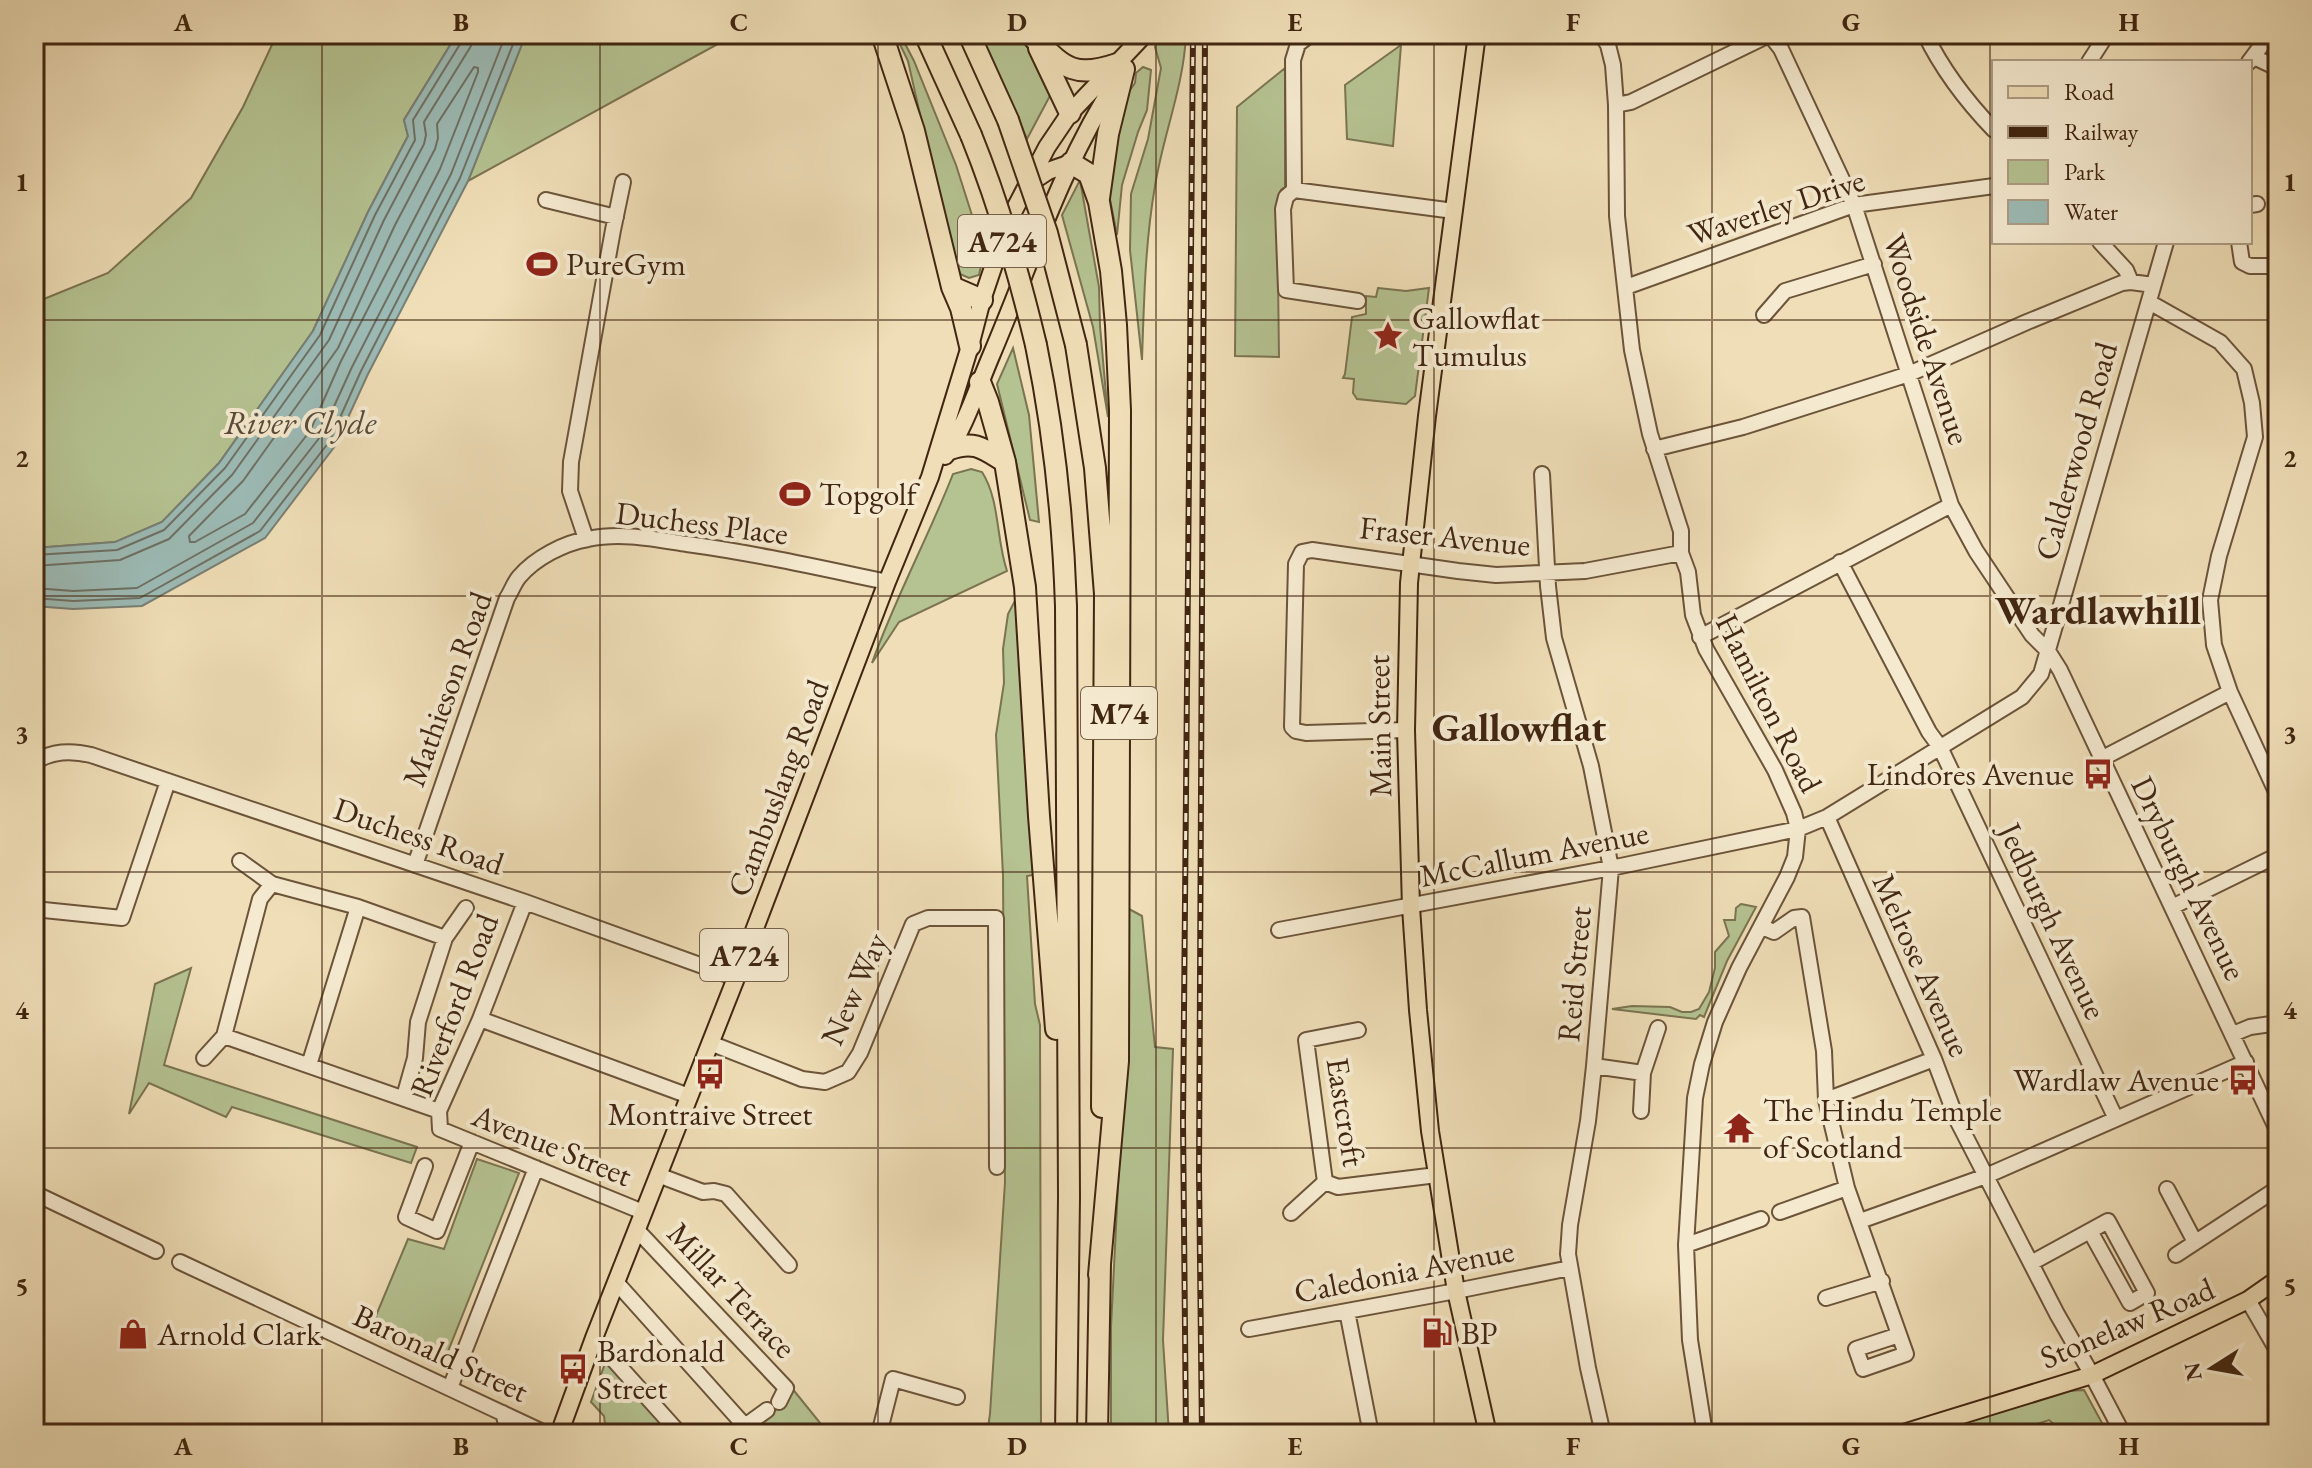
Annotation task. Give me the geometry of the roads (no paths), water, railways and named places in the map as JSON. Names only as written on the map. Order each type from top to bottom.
[{"type":"highway","points":[[882,34],[914,131],[952,287],[961,308],[970,346]]},
{"type":"highway","name":"M74","points":[[925,34],[971,135],[1009,243],[1036,345],[1052,433],[1064,554],[1069,1197],[1066,1434]]},
{"type":"highway","name":"M74","points":[[969,34],[1008,120],[1047,233],[1076,345],[1095,468],[1105,594],[1104,1014],[1097,1434]]},
{"type":"highway","points":[[1033,36],[1062,64],[1073,69],[1084,71],[1121,66]]},
{"type":"highway","points":[[1033,36],[1070,113]]},
{"type":"highway","name":"M74","points":[[1099,202],[1121,66]]},
{"type":"highway","name":"M74","points":[[1073,159],[1089,174],[1099,202],[1111,271],[1120,410],[1118,1061],[1099,1275]]},
{"type":"highway","points":[[952,287],[982,300]]},
{"type":"highway","name":"M74","points":[[980,382],[1005,462],[1025,587],[1039,816],[1069,1197]]},
{"type":"highway","points":[[950,449],[980,446],[1005,462]]},
{"type":"main road","name":"Main Street","points":[[1477,34],[1427,416],[1411,564],[1406,633],[1406,730],[1411,907],[1421,1048],[1456,1291],[1486,1434]]},
{"type":"main road","name":"Cambuslang Road","points":[[559,1434],[930,477],[1009,220],[1047,147],[1070,113],[1121,66],[1143,37]]},
{"type":"main road","name":"Cambuslang Road","points":[[930,477],[950,449],[1057,191],[1121,66]]},
{"type":"main road","points":[[1025,187],[1034,178],[1073,159],[1076,137],[1070,113]]},
{"type":"main road","points":[[982,300],[999,299],[1022,280]]},
{"type":"main road","points":[[970,346],[980,382]]},
{"type":"main road","name":"Stonelaw Road","points":[[1900,1434],[2092,1375],[2248,1300],[2278,1279]]},
{"type":"street","points":[[1294,190],[1293,60],[1298,44],[1311,34]]},
{"type":"street","name":"Hamilton Road","points":[[1601,34],[1608,45],[1613,65],[1616,205],[1632,350],[1654,449],[1681,531],[1681,553],[1688,572],[1693,615],[1700,637],[1775,770],[1798,829],[1795,857],[1721,1009],[1702,1064],[1695,1098],[1686,1245],[1690,1340],[1705,1434]]},
{"type":"street","points":[[1616,105],[1631,102],[1769,34]]},
{"type":"street","name":"Woodside Avenue","points":[[1769,34],[1781,49],[1854,205],[1951,505],[1992,575],[2032,635],[2048,651]]},
{"type":"street","points":[[1925,34],[1938,60],[1992,128]]},
{"type":"street","points":[[2090,60],[2107,34]]},
{"type":"street","points":[[2270,34],[2252,59],[2275,67],[2278,73]]},
{"type":"street","points":[[586,539],[570,491],[571,462],[623,182]]},
{"type":"street","name":"Waverley Drive","points":[[1626,287],[1854,205],[1992,186]]},
{"type":"street","points":[[1358,301],[1286,290],[1283,209],[1286,197],[1294,190],[1454,211]]},
{"type":"street","points":[[546,200],[616,217]]},
{"type":"street","points":[[2102,244],[2126,270],[2131,282]]},
{"type":"street","name":"Calderwood Road","points":[[1798,829],[1827,817],[2022,697],[2041,674],[2165,244]]},
{"type":"street","points":[[2239,244],[2242,262],[2250,266],[2278,266]]},
{"type":"street","points":[[1764,315],[1785,291],[1874,264]]},
{"type":"street","points":[[1654,449],[1743,427],[1909,374],[2122,283],[2153,285]]},
{"type":"street","points":[[2149,302],[2220,342],[2244,369],[2252,403],[2255,437],[2219,556],[2210,600],[2214,645],[2230,692],[2278,796]]},
{"type":"street","name":"Reid Street","points":[[1542,474],[1555,647],[1591,766],[1611,868],[1588,1121],[1569,1239],[1570,1268],[1603,1434]]},
{"type":"street","points":[[1700,637],[1951,505]]},
{"type":"street","name":"Duchess Place","points":[[519,578],[532,564],[571,543],[604,536],[629,536],[774,558],[887,582]]},
{"type":"street","name":"Fraser Avenue","points":[[1406,730],[1306,733],[1292,727],[1296,564],[1299,554],[1308,550],[1476,574],[1548,574],[1585,571],[1681,553]]},
{"type":"street","name":"Jedburgh Avenue","points":[[1840,562],[1929,732],[1940,747],[2116,1119]]},
{"type":"street","name":"Mathieson Road","points":[[415,865],[507,598],[519,578]]},
{"type":"street","name":"Dryburgh Avenue","points":[[2048,651],[2060,670],[2278,1132]]},
{"type":"street","points":[[2101,759],[2230,692]]},
{"type":"street","name":"Duchess Road","points":[[34,762],[62,752],[83,753],[525,902],[736,978]]},
{"type":"street","points":[[34,909],[122,918],[168,781]]},
{"type":"street","name":"Melrose Avenue","points":[[1827,817],[1934,1059],[1957,1120],[2123,1434]]},
{"type":"street","name":"McCallum Avenue","points":[[1279,930],[1411,907],[1798,829]]},
{"type":"street","points":[[2172,907],[2278,855]]},
{"type":"street","points":[[240,861],[272,884],[358,907],[445,938]]},
{"type":"street","points":[[204,1058],[224,1036],[260,899],[272,884]]},
{"type":"street","name":"Riverford Road","points":[[440,1129],[439,1111],[480,1019],[525,902]]},
{"type":"street","points":[[309,1065],[358,907]]},
{"type":"street","points":[[404,1097],[415,1058],[418,1022],[445,938],[466,908]]},
{"type":"street","points":[[1762,927],[1774,932],[1794,918],[1802,917],[1824,1051],[1826,1100],[1847,1188],[1899,1335]]},
{"type":"street","name":"New Way","points":[[710,1043],[802,1079],[825,1082],[848,1072],[860,1053],[913,924],[928,918],[996,918],[997,1167]]},
{"type":"street","points":[[480,1019],[689,1096]]},
{"type":"street","points":[[2233,1034],[2250,1027],[2278,1023]]},
{"type":"street","points":[[1641,1111],[1643,1073],[1658,1028]]},
{"type":"street","name":"Eastcroft","points":[[1358,1030],[1306,1040],[1325,1182],[1338,1187],[1437,1175]]},
{"type":"street","points":[[224,1036],[439,1111]]},
{"type":"street","points":[[1826,1100],[1934,1059]]},
{"type":"street","points":[[1860,1221],[1986,1176],[2246,1062]]},
{"type":"street","points":[[1594,1066],[1643,1073]]},
{"type":"street","name":"Avenue Street","points":[[440,1129],[643,1212]]},
{"type":"street","points":[[425,1166],[406,1217],[437,1231],[472,1142]]},
{"type":"street","points":[[450,1388],[536,1168]]},
{"type":"street","points":[[658,1175],[703,1192],[726,1194],[789,1265]]},
{"type":"street","points":[[1291,1213],[1325,1182]]},
{"type":"street","points":[[1780,1212],[1847,1188]]},
{"type":"street","points":[[2176,1255],[2278,1188]]},
{"type":"street","points":[[2167,1189],[2195,1242]]},
{"type":"street","points":[[34,1193],[156,1251]]},
{"type":"street","points":[[1686,1245],[1761,1219]]},
{"type":"street","points":[[2031,1263],[2108,1221],[2147,1293],[2130,1303],[2090,1231]]},
{"type":"street","name":"Millar Terrace","points":[[616,1282],[745,1426],[773,1406],[786,1388],[637,1230]]},
{"type":"street","name":"Baronald Street","points":[[180,1262],[547,1434]]},
{"type":"street","name":"Caledonia Avenue","points":[[1249,1329],[1570,1268]]},
{"type":"street","points":[[1826,1298],[1882,1281]]},
{"type":"street","points":[[2248,1300],[2278,1352]]},
{"type":"street","points":[[1347,1311],[1371,1434]]},
{"type":"street","points":[[594,1338],[680,1434]]},
{"type":"street","points":[[879,1434],[893,1379],[957,1397]]},
{"type":"street","points":[[503,1413],[509,1434]]},
{"type":"street","points":[[2267,1434],[2278,1428]]},
{"type":"water","name":"River Clyde","points":[[457,34],[526,34],[468,181],[368,374],[335,446],[265,538],[142,606],[73,609],[34,606],[34,548],[115,542],[162,522],[219,463],[313,331],[368,212],[408,136],[404,120]]},
{"type":"railway","points":[[1186,1434],[1183,1121],[1193,34]]},
{"type":"railway","points":[[1202,1434],[1199,1173],[1205,34]]},
{"type":"place","name":"PureGym","points":[[542,264]]},
{"type":"place","name":"Gallowflat Tumulus","points":[[1388,336]]},
{"type":"place","name":"Topgolf","points":[[795,494]]},
{"type":"place","name":"Lindores Avenue","points":[[2098,774]]},
{"type":"place","name":"Montraive Street","points":[[710,1074]]},
{"type":"place","name":"Wardlaw Avenue","points":[[2243,1080]]},
{"type":"place","name":"The Hindu Temple of Scotland","points":[[1739,1128]]},
{"type":"place","name":"BP","points":[[1437,1333]]},
{"type":"place","name":"Arnold Clark","points":[[133,1334]]},
{"type":"place","name":"Bardonald Street","points":[[573,1369]]},
{"type":"district","name":"Wardlawhill","points":[[2098,610]]},
{"type":"district","name":"Gallowflat","points":[[1519,727]]}]
